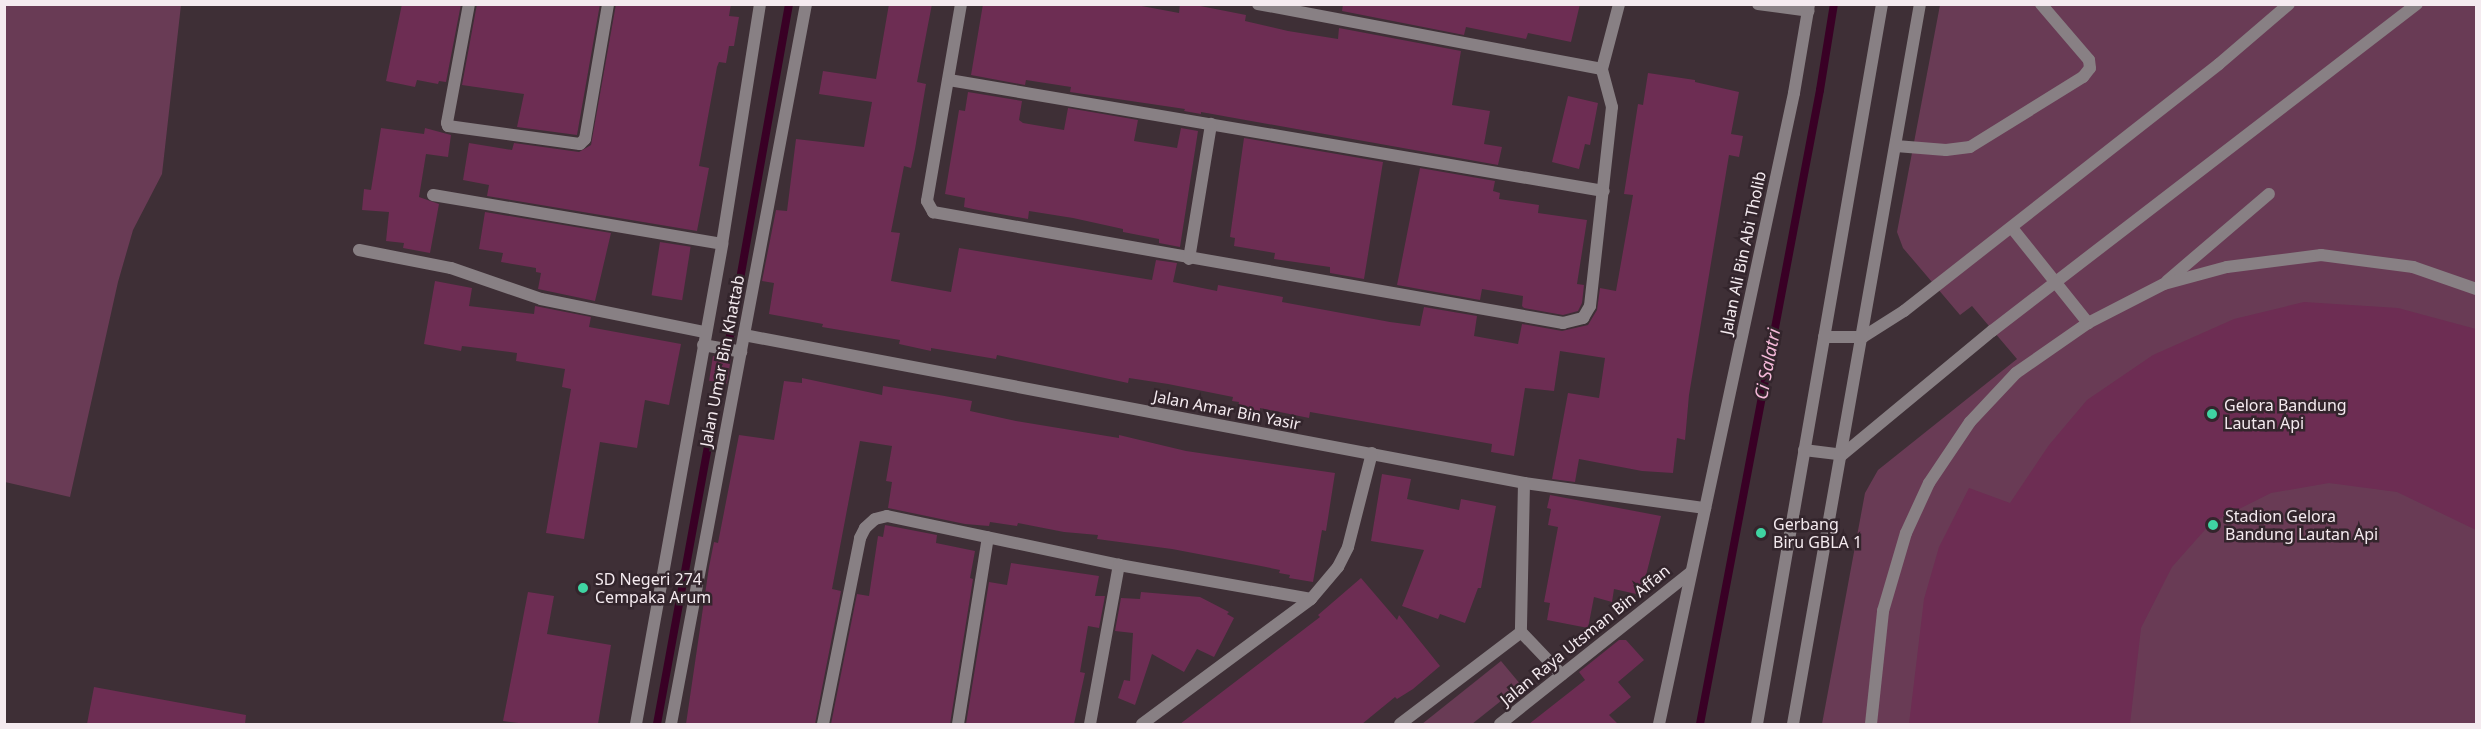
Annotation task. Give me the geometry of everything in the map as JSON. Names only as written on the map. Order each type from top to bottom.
[{"type":"street","points":[[469,4],[448,126],[580,144],[585,139],[608,4]]},
{"type":"street","name":"Jalan Umar Bin Khattab","points":[[636,724],[722,244],[760,4]]},
{"type":"street","name":"Jalan Umar Bin Khattab","points":[[671,724],[806,4]]},
{"type":"street","points":[[961,4],[927,201],[933,212],[1189,259],[1563,323],[1583,318],[1590,306],[1612,107],[1602,69],[1619,4]]},
{"type":"street","points":[[1258,4],[1602,69]]},
{"type":"street","points":[[1758,4],[1809,8]]},
{"type":"street","points":[[1757,724],[1882,4]]},
{"type":"street","points":[[1793,724],[1920,4]]},
{"type":"street","points":[[1896,147],[1946,150],[1970,147],[2083,77],[2090,68],[2089,60],[2041,4]]},
{"type":"street","points":[[1824,337],[1863,337],[1929,294],[2219,64],[2289,4]]},
{"type":"street","points":[[1804,450],[1842,455],[1992,331],[2417,4]]},
{"type":"street","name":"Jalan Ali Bin Abi Tholib","points":[[1659,724],[1809,8]]},
{"type":"street","points":[[949,80],[1604,191]]},
{"type":"street","points":[[1189,259],[1211,124]]},
{"type":"street","points":[[2164,284],[2269,194]]},
{"type":"street","points":[[433,195],[722,244]]},
{"type":"street","points":[[2012,228],[2088,323]]},
{"type":"street","points":[[359,250],[451,268],[541,299],[705,332]]},
{"type":"street","points":[[1871,724],[1883,611],[1906,533],[1929,483],[1970,422],[2016,374],[2088,323],[2164,284],[2227,267],[2321,255],[2413,267],[2476,289]]},
{"type":"street","name":"Jalan Amar Bin Yasir","points":[[744,335],[1524,483],[1705,508]]},
{"type":"street","points":[[703,345],[741,352]]},
{"type":"street","points":[[1142,724],[1311,599],[1338,567],[1348,547],[1372,453]]},
{"type":"street","points":[[1524,483],[1521,632],[1562,675]]},
{"type":"street","points":[[823,724],[860,538],[865,528],[874,519],[887,516],[1119,565],[1311,599]]},
{"type":"street","points":[[958,724],[988,537]]},
{"type":"street","points":[[1090,724],[1119,565]]},
{"type":"street","name":"Jalan Raya Utsman Bin Affan","points":[[1500,724],[1691,572]]},
{"type":"street","points":[[1400,724],[1521,632]]},
{"type":"shaded area","points":[[5,4],[181,5],[162,174],[133,230],[118,282],[70,497],[5,482]]},
{"type":"shaded area","name":"Gelora Bandung Lautan Api","points":[[1940,5],[2476,5],[2476,724],[1822,724],[1865,493],[1878,470],[2017,359],[1972,306],[1960,315],[1903,248],[1897,232]]},
{"type":"shaded area","points":[[1501,661],[1521,685],[1472,724],[1422,724]]},
{"type":"building","points":[[402,4],[461,4],[446,82],[439,81],[438,84],[417,80],[415,87],[386,81]]},
{"type":"building","points":[[477,4],[600,4],[577,135],[517,127],[524,94],[462,85]]},
{"type":"building","points":[[616,4],[731,4],[729,16],[739,17],[734,46],[729,46],[726,63],[719,62],[717,67],[699,166],[709,168],[697,231],[487,196],[489,185],[463,180],[469,143],[512,150],[514,143],[579,152],[591,145]]},
{"type":"building","points":[[889,4],[932,4],[917,82],[926,84],[915,149],[911,168],[904,166],[891,232],[900,233],[891,281],[951,292],[959,248],[1152,280],[1156,260],[1177,263],[1173,282],[1217,291],[1218,285],[1283,297],[1282,302],[1390,322],[1420,326],[1424,307],[1477,316],[1474,336],[1518,344],[1522,324],[1562,331],[1588,325],[1597,310],[1600,288],[1616,291],[1633,195],[1624,194],[1638,104],[1643,105],[1648,73],[1695,80],[1695,82],[1739,92],[1731,134],[1743,136],[1739,157],[1729,155],[1689,395],[1685,440],[1677,438],[1673,473],[1642,471],[1579,459],[1575,482],[1552,479],[1568,393],[1599,398],[1605,358],[1560,351],[1554,391],[1525,388],[1514,456],[1491,452],[1492,444],[1310,412],[1309,418],[1260,408],[1260,411],[1238,406],[1239,402],[1232,401],[1233,397],[1168,384],[1129,378],[1128,383],[997,355],[996,359],[931,348],[931,351],[899,344],[900,340],[822,327],[823,324],[769,314],[774,283],[762,281],[776,210],[787,211],[796,139],[864,147],[872,102],[819,94],[823,71],[876,79]]},
{"type":"building","points":[[983,4],[1131,4],[1179,13],[1180,4],[1190,4],[1246,15],[1245,21],[1288,31],[1338,39],[1339,28],[1461,51],[1452,105],[1490,111],[1484,144],[1502,147],[1498,165],[1201,112],[1201,114],[1184,111],[1185,109],[1070,92],[1071,87],[1026,80],[1025,85],[971,75]]},
{"type":"building","points":[[1343,4],[1580,4],[1571,42],[1528,33],[1526,39],[1466,27],[1464,35],[1342,11]]},
{"type":"building","points":[[968,92],[1022,101],[1019,120],[1023,123],[1064,130],[1068,108],[1138,120],[1134,141],[1177,148],[1181,128],[1198,131],[1180,247],[1159,243],[1159,239],[1123,232],[1123,229],[1073,218],[1029,211],[1028,219],[964,207],[965,198],[945,194],[959,110],[965,111]]},
{"type":"building","points":[[1568,96],[1598,103],[1590,145],[1585,144],[1579,169],[1552,162]]},
{"type":"building","points":[[381,128],[424,134],[425,128],[451,135],[448,157],[426,154],[419,197],[439,204],[430,253],[403,248],[404,243],[386,241],[389,212],[362,210],[364,189],[371,190]]},
{"type":"building","points":[[1244,138],[1383,162],[1364,279],[1330,273],[1330,267],[1274,259],[1275,253],[1234,246],[1235,238],[1230,237]]},
{"type":"building","points":[[1420,168],[1495,181],[1493,191],[1500,193],[1499,199],[1539,205],[1538,213],[1587,220],[1577,284],[1584,285],[1582,303],[1578,311],[1563,315],[1524,308],[1522,306],[1523,296],[1482,289],[1480,300],[1397,285]]},
{"type":"building","points":[[485,212],[611,233],[595,301],[538,289],[541,273],[536,272],[536,268],[501,262],[503,253],[479,249]]},
{"type":"building","points":[[660,242],[691,247],[682,300],[652,295]]},
{"type":"building","points":[[435,281],[472,288],[469,306],[534,314],[535,306],[591,317],[589,327],[681,344],[669,405],[645,400],[637,448],[600,442],[584,539],[546,533],[571,389],[562,387],[565,369],[516,361],[517,353],[462,346],[461,351],[424,344]]},
{"type":"building","name":"Stadion Gelora Bandung Lautan Api","points":[[2304,302],[2398,308],[2476,329],[2476,530],[2397,492],[2329,483],[2271,493],[2211,523],[2172,567],[2141,628],[2130,724],[1909,724],[1924,599],[1939,547],[1969,488],[2010,503],[2049,445],[2087,400],[2153,355],[2234,319]]},
{"type":"building","points":[[713,356],[731,359],[727,384],[709,381]]},
{"type":"building","points":[[802,378],[882,395],[883,386],[939,395],[972,401],[970,411],[1016,421],[1119,438],[1119,435],[1186,451],[1335,473],[1326,531],[1322,530],[1313,582],[1289,578],[1290,575],[1279,573],[1280,570],[1172,549],[1097,539],[1098,535],[1064,532],[1018,523],[1017,526],[990,522],[989,526],[965,524],[888,508],[892,482],[886,481],[892,446],[860,441],[832,589],[841,591],[815,724],[686,724],[709,567],[714,542],[718,543],[739,435],[774,440],[784,381],[802,383]]},
{"type":"building","points":[[1382,474],[1411,479],[1407,499],[1459,510],[1461,499],[1496,506],[1481,588],[1478,588],[1465,623],[1440,614],[1438,619],[1402,606],[1424,550],[1371,541]]},
{"type":"building","points":[[1550,495],[1661,516],[1641,595],[1614,589],[1612,602],[1594,597],[1588,628],[1547,620],[1550,603],[1544,602],[1558,527],[1548,525],[1551,509],[1547,508]]},
{"type":"building","points":[[885,525],[937,535],[936,543],[975,551],[970,578],[973,579],[950,724],[831,724],[857,594],[869,596],[878,536],[883,537]]},
{"type":"building","points":[[1011,563],[1099,576],[1095,596],[1105,596],[1099,628],[1088,626],[1080,672],[1085,673],[1074,724],[966,724],[989,582],[1007,585]]},
{"type":"building","points":[[1361,578],[1397,620],[1399,615],[1440,666],[1413,689],[1397,699],[1395,697],[1362,724],[1180,724],[1320,617],[1318,615]]},
{"type":"building","points":[[528,592],[554,596],[547,634],[611,645],[598,724],[527,724],[503,721]]},
{"type":"building","points":[[1141,592],[1200,597],[1229,612],[1227,614],[1234,618],[1214,657],[1197,649],[1184,672],[1152,654],[1135,705],[1118,698],[1124,680],[1130,681],[1133,633],[1115,631],[1121,598],[1140,599]]},
{"type":"building","points":[[1619,640],[1626,640],[1644,660],[1618,682],[1631,697],[1609,715],[1618,724],[1529,724],[1585,680],[1579,672]]},
{"type":"building","points":[[94,687],[246,715],[245,724],[87,724]]},
{"type":"waterway","points":[[729,341],[789,4]]},
{"type":"waterway","name":"Ci Salatri","points":[[1700,724],[1820,90],[1834,4]]},
{"type":"waterway","points":[[657,724],[711,429]]},
{"type":"place","name":"Gelora Bandung Lautan Api","points":[[2212,414]]},
{"type":"place","name":"Stadion Gelora Bandung Lautan Api","points":[[2213,525]]},
{"type":"place","name":"Gerbang Biru GBLA 1","points":[[1761,533]]},
{"type":"place","name":"SD Negeri 274 Cempaka Arum","points":[[583,588]]}]
